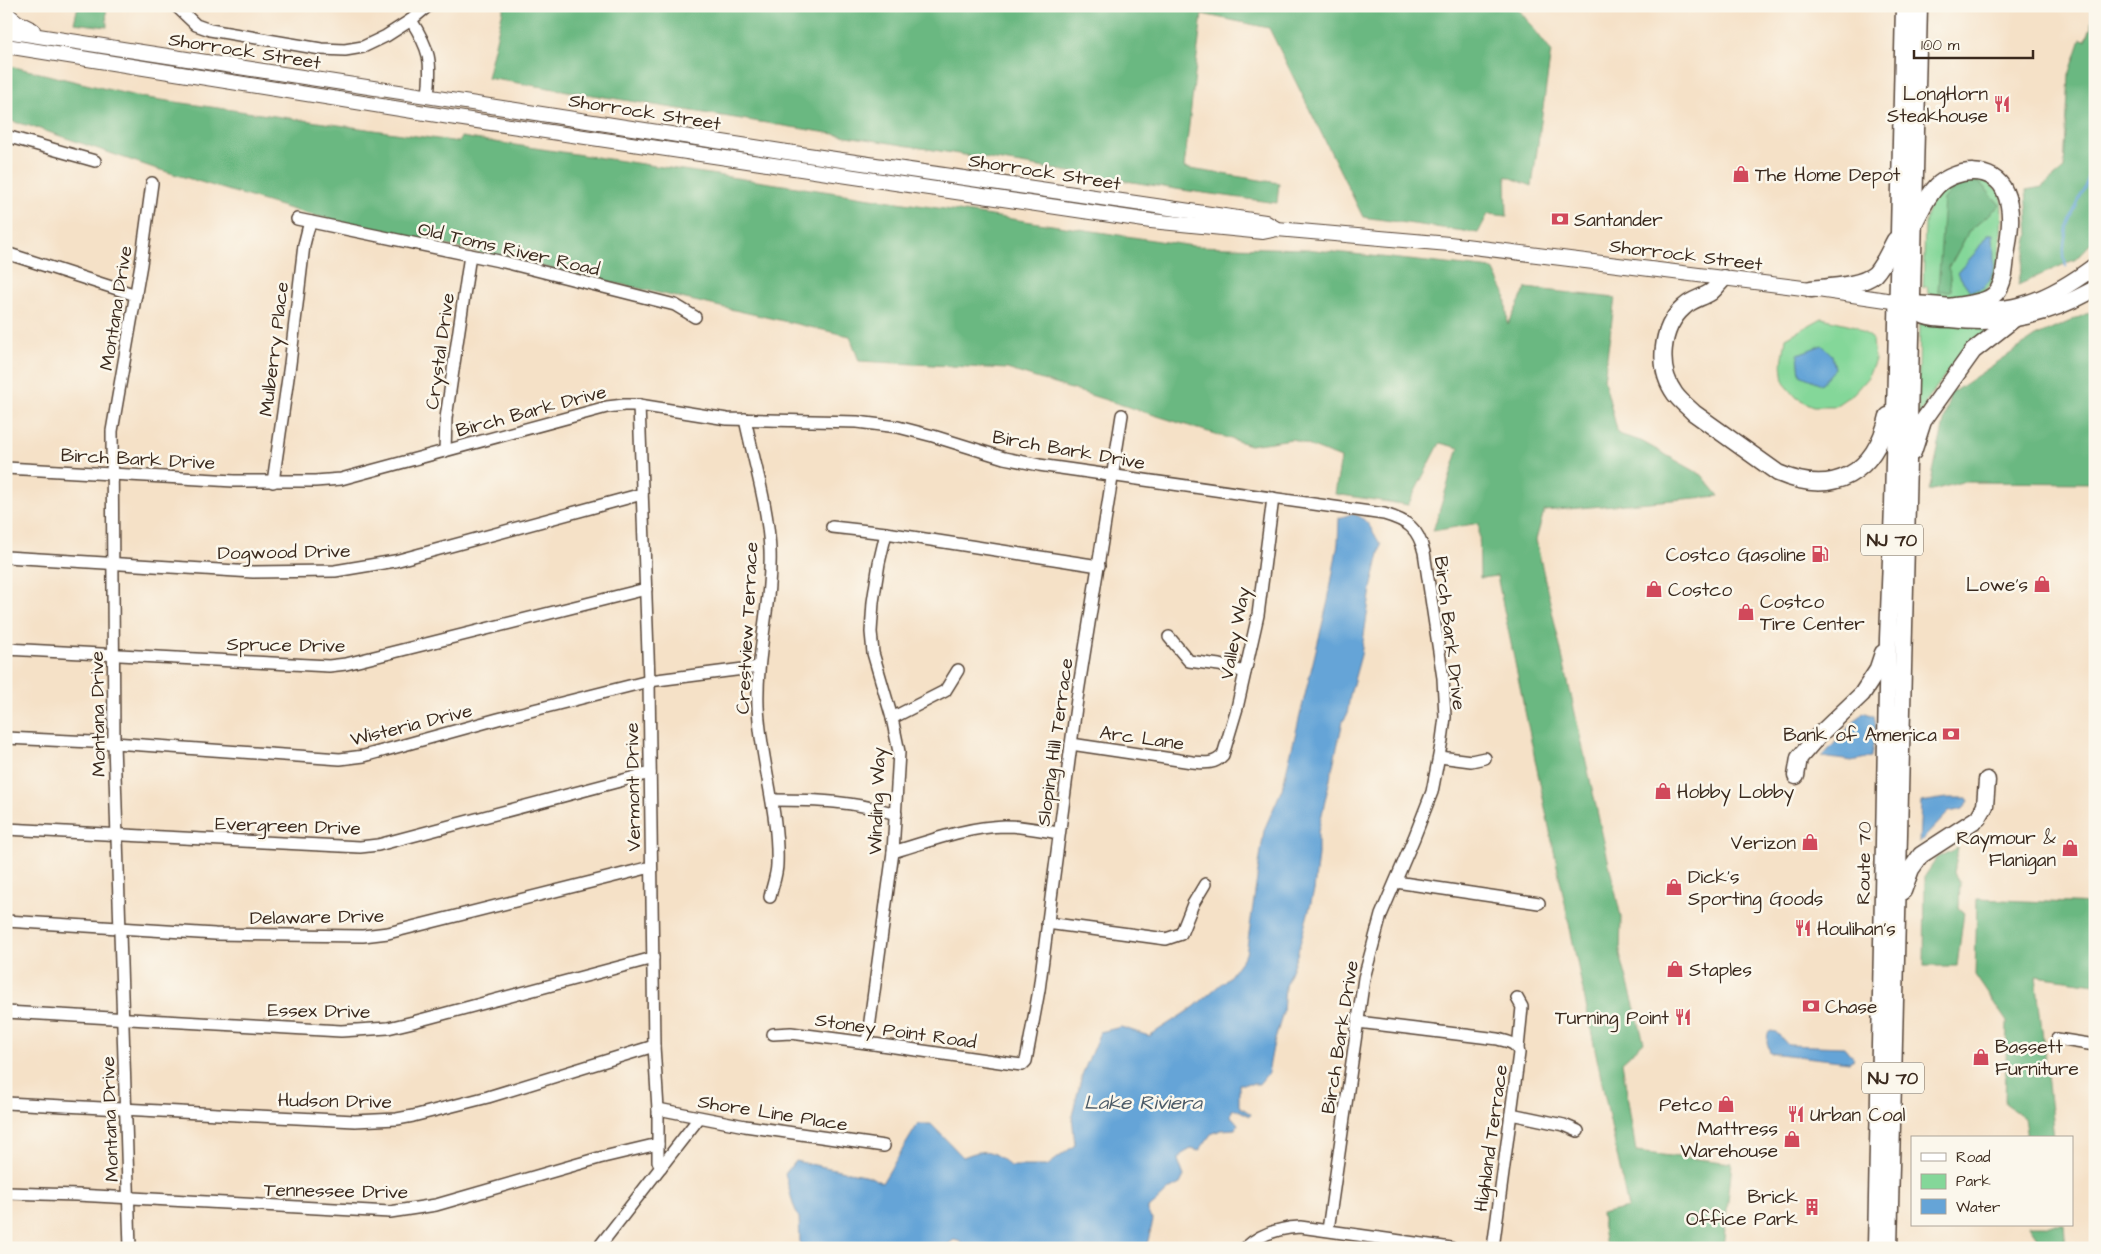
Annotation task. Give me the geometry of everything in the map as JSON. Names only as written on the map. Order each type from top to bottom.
[{"type":"highway","name":"NJ 70","points":[[1897,908],[1906,498],[1903,302],[1898,236],[1904,6]]},
{"type":"highway","name":"NJ 70","points":[[1888,638],[1895,384],[1913,226],[1919,6]]},
{"type":"highway","points":[[1913,226],[1928,198],[1946,178],[1972,171],[1987,174],[2004,190],[2010,210],[2009,236],[2002,280],[1996,292],[1987,299],[1949,307]]},
{"type":"highway","points":[[1811,289],[1865,280],[1874,275],[1882,265],[1898,236]]},
{"type":"highway","points":[[1903,302],[1981,309],[2014,307],[2069,285],[2095,266]]},
{"type":"highway","points":[[1724,278],[1711,292],[1695,299],[1683,308],[1671,323],[1664,342],[1666,376],[1675,394],[1694,414],[1778,473],[1790,478],[1813,482],[1836,479],[1861,468],[1873,453],[1883,434],[1895,384]]},
{"type":"highway","points":[[1903,302],[1926,316],[1973,322],[2014,319],[2042,313],[2095,289]]},
{"type":"highway","points":[[1906,498],[1912,452],[1923,421],[1973,351],[2014,319]]},
{"type":"highway","points":[[1796,776],[1799,758],[1818,736],[1862,694],[1877,671],[1888,638]]},
{"type":"highway","name":"Route 70","points":[[1876,1248],[1888,638]]},
{"type":"highway","points":[[1897,908],[1911,869],[1921,855],[1967,826],[1982,813],[1987,780]]},
{"type":"highway","name":"Route 70","points":[[1889,1248],[1897,908]]},
{"type":"main road","points":[[6,13],[17,22],[47,38]]},
{"type":"main road","name":"Shorrock Street","points":[[6,31],[817,156],[1265,222],[1277,229]]},
{"type":"main road","points":[[6,39],[61,55]]},
{"type":"main road","name":"Shorrock Street","points":[[6,46],[522,127],[1151,221],[1263,232],[1277,229],[1452,244],[1903,302]]},
{"type":"main road","points":[[326,97],[374,97],[412,102],[423,100],[428,95],[434,103],[444,108],[486,116],[522,127]]},
{"type":"street","points":[[176,6],[196,25],[210,30],[321,49],[345,50],[386,36],[411,20],[428,6]]},
{"type":"street","points":[[411,20],[424,41],[429,54],[430,78],[428,95]]},
{"type":"street","points":[[6,136],[95,161]]},
{"type":"street","name":"Montana Drive","points":[[130,1248],[114,744],[114,474],[112,431],[136,294],[152,183]]},
{"type":"street","points":[[297,219],[311,222]]},
{"type":"street","name":"Old Toms River Road","points":[[311,222],[470,255],[675,305],[695,317]]},
{"type":"street","name":"Mulberry Place","points":[[273,482],[290,364],[304,245],[311,222]]},
{"type":"street","points":[[6,252],[136,294]]},
{"type":"street","name":"Crystal Drive","points":[[445,452],[446,418],[470,255]]},
{"type":"street","name":"Birch Bark Drive","points":[[6,468],[273,482],[341,479],[624,404],[727,419],[840,420],[898,427],[1004,458],[1113,476],[1384,514],[1399,518],[1410,524],[1421,539],[1424,552],[1443,678],[1445,717],[1440,757],[1432,792],[1373,940],[1364,978],[1328,1230]]},
{"type":"street","name":"Vermont Drive","points":[[639,406],[646,589],[654,1046],[658,1109],[658,1161],[661,1167]]},
{"type":"street","name":"Sloping Hill Terrace","points":[[1014,1064],[1022,1065],[1026,1061],[1039,990],[1058,833],[1122,415]]},
{"type":"street","name":"Crestview Terrace","points":[[745,419],[766,515],[770,551],[766,615],[759,667],[758,707],[761,738],[772,800],[778,866],[770,897]]},
{"type":"street","name":"Dogwood Drive","points":[[6,557],[253,572],[335,571],[394,561],[642,494]]},
{"type":"street","name":"Valley Way","points":[[1209,763],[1217,761],[1223,755],[1237,708],[1258,615],[1273,498]]},
{"type":"street","points":[[832,528],[886,533],[1099,566]]},
{"type":"street","name":"Winding Way","points":[[867,1043],[893,852],[899,752],[892,718],[873,653],[871,632],[873,602],[886,533]]},
{"type":"street","name":"Spruce Drive","points":[[6,649],[329,666],[346,664],[646,589]]},
{"type":"street","points":[[1169,637],[1189,661],[1219,665],[1245,672]]},
{"type":"street","name":"Wisteria Drive","points":[[6,738],[340,759],[364,756],[498,719],[648,681],[759,667]]},
{"type":"street","points":[[892,718],[945,691],[958,670]]},
{"type":"street","name":"Arc Lane","points":[[1071,744],[1209,763]]},
{"type":"street","points":[[1440,757],[1471,761],[1484,758]]},
{"type":"street","name":"Evergreen Drive","points":[[6,829],[360,847],[378,845],[650,773]]},
{"type":"street","points":[[772,800],[853,802],[896,814]]},
{"type":"street","points":[[893,852],[959,832],[1005,826],[1058,833]]},
{"type":"street","name":"Delaware Drive","points":[[6,921],[215,934],[363,936],[388,934],[651,867]]},
{"type":"street","points":[[1396,882],[1539,903]]},
{"type":"street","points":[[1047,924],[1166,939],[1175,937],[1181,934],[1193,904],[1205,884]]},
{"type":"street","name":"Essex Drive","points":[[6,1012],[341,1031],[388,1028],[652,958]]},
{"type":"street","points":[[1517,998],[1522,1008],[1518,1048]]},
{"type":"street","name":"Highland Terrace","points":[[1358,1022],[1498,1039],[1513,1043],[1518,1048],[1493,1248]]},
{"type":"street","name":"Stoney Point Road","points":[[773,1034],[790,1034],[867,1043],[1014,1064]]},
{"type":"street","points":[[2057,1039],[2095,1045]]},
{"type":"street","name":"Hudson Drive","points":[[6,1103],[355,1121],[397,1119],[488,1097],[654,1046]]},
{"type":"street","name":"Shore Line Place","points":[[658,1109],[699,1118],[884,1146]]},
{"type":"street","points":[[1511,1114],[1564,1125],[1578,1131]]},
{"type":"street","points":[[598,1248],[699,1118]]},
{"type":"street","name":"Tennessee Drive","points":[[6,1193],[390,1212],[436,1205],[599,1158],[658,1144]]},
{"type":"street","points":[[1245,1248],[1268,1233],[1282,1228],[1300,1227],[1424,1246],[1451,1248]]},
{"type":"green space","points":[[78,6],[106,6],[107,27],[74,23]]},
{"type":"green space","points":[[504,6],[1516,6],[1551,51],[1532,186],[1506,176],[1507,216],[1488,214],[1478,233],[1363,217],[1269,28],[1202,14],[1184,168],[1279,183],[1277,203],[1182,190],[487,78]]},
{"type":"green space","points":[[2092,6],[2095,6],[2095,239],[2076,259],[2018,285],[2029,235],[2026,190],[2042,187],[2064,169],[2069,75],[2081,39],[2086,40],[2091,27]]},
{"type":"green space","points":[[6,65],[140,97],[459,142],[461,137],[1193,246],[1306,249],[1493,269],[1505,293],[1508,325],[1526,288],[1615,298],[1604,379],[1618,434],[1641,441],[1702,475],[1719,496],[1544,511],[1536,540],[1621,917],[1620,954],[1644,1042],[1622,1062],[1636,1152],[1732,1163],[1723,1248],[1606,1248],[1601,1214],[1628,1208],[1497,576],[1480,578],[1479,523],[1433,531],[1459,448],[1440,443],[1408,505],[1335,494],[1341,458],[1292,439],[1250,445],[1007,369],[859,361],[850,336],[307,214],[154,168],[34,127],[6,120]]},
{"type":"green space","points":[[1981,177],[2002,194],[2001,239],[1995,274],[1989,287],[1980,294],[1968,292],[1961,298],[1928,294],[1927,286],[1923,288],[1925,223],[1928,211],[1938,193],[1947,185],[1956,181]],"holes":[[[1980,183],[2000,205],[1969,231],[1949,268],[1951,290],[1938,290]],[[1975,253],[1970,291],[1957,273]]]},
{"type":"green space","points":[[1964,180],[1980,183],[2000,205],[1969,231],[1949,267],[1951,291],[1938,291],[1944,199]]},
{"type":"green space","points":[[2095,310],[2095,483],[1962,482],[1929,491],[1950,394],[2035,337]]},
{"type":"green space","points":[[1822,318],[1856,326],[1873,340],[1875,360],[1868,377],[1854,393],[1835,406],[1813,406],[1797,398],[1784,383],[1782,364],[1786,338]]},
{"type":"green space","points":[[1922,321],[1998,326],[1957,359],[1925,403],[1927,405],[1918,416],[1920,323]]},
{"type":"green space","points":[[1958,848],[1954,873],[1960,883],[1959,908],[1964,912],[1957,966],[1924,966],[1925,876],[1937,858]]},
{"type":"green space","points":[[1977,899],[2095,904],[2095,984],[2036,976],[2054,1136],[2027,1136],[2024,1118],[2005,1104],[2007,1022],[1975,975]]},
{"type":"green space","points":[[2030,1226],[2064,1226],[2066,1248],[2040,1248],[2039,1240]]},
{"type":"water","points":[[1988,234],[1993,234],[1993,271],[1987,284],[1982,288],[1970,291],[1957,273],[1975,253]]},
{"type":"water","points":[[1822,345],[1832,355],[1835,369],[1821,384],[1800,375],[1798,354]]},
{"type":"water","name":"Lake Riviera","points":[[1351,514],[1357,515],[1366,521],[1381,545],[1371,589],[1361,655],[1350,695],[1347,715],[1343,721],[1318,832],[1314,891],[1297,955],[1285,986],[1283,1012],[1268,1073],[1259,1084],[1239,1084],[1239,1106],[1251,1114],[1250,1116],[1236,1109],[1232,1110],[1231,1116],[1238,1124],[1235,1129],[1221,1130],[1211,1134],[1199,1151],[1191,1149],[1182,1154],[1178,1160],[1184,1176],[1180,1184],[1148,1208],[1148,1214],[1153,1221],[1146,1248],[961,1248],[961,1242],[954,1240],[943,1248],[802,1248],[800,1244],[799,1218],[785,1174],[795,1161],[869,1176],[882,1183],[918,1124],[931,1124],[963,1157],[983,1151],[993,1153],[1010,1166],[1047,1166],[1075,1145],[1072,1116],[1082,1075],[1100,1032],[1121,1027],[1149,1036],[1194,1007],[1230,976],[1246,954],[1264,830],[1282,789],[1328,601],[1338,543],[1339,518]]},
{"type":"water","points":[[1863,712],[1874,716],[1876,727],[1871,757],[1852,761],[1822,757]]},
{"type":"water","points":[[1946,798],[1967,798],[1969,801],[1963,809],[1949,812],[1919,843],[1921,802]]},
{"type":"water","points":[[1771,1031],[1776,1032],[1788,1045],[1844,1047],[1854,1059],[1849,1062],[1770,1053],[1767,1043],[1768,1033]]},
{"type":"waterway","points":[[2066,266],[2064,252],[2068,225],[2095,159]]},
{"type":"place","name":"LongHorn Steakhouse","points":[[2002,104]]},
{"type":"place","name":"The Home Depot","points":[[1741,174]]},
{"type":"place","name":"Santander","points":[[1560,219]]},
{"type":"place","name":"Costco Gasoline","points":[[1820,554]]},
{"type":"place","name":"Lowe's","points":[[2042,584]]},
{"type":"place","name":"Costco","points":[[1654,589]]},
{"type":"place","name":"Costco Tire Center","points":[[1746,612]]},
{"type":"place","name":"Bank of America","points":[[1951,734]]},
{"type":"place","name":"Hobby Lobby","points":[[1663,791]]},
{"type":"place","name":"Verizon","points":[[1810,842]]},
{"type":"place","name":"Raymour & Flanigan","points":[[2070,848]]},
{"type":"place","name":"Dick's Sporting Goods","points":[[1674,887]]},
{"type":"place","name":"Houlihan's","points":[[1803,928]]},
{"type":"place","name":"Staples","points":[[1675,969]]},
{"type":"place","name":"Chase","points":[[1811,1006]]},
{"type":"place","name":"Turning Point","points":[[1683,1017]]},
{"type":"place","name":"Bassett Furniture","points":[[1981,1057]]},
{"type":"place","name":"Petco","points":[[1726,1104]]},
{"type":"place","name":"Urban Coal","points":[[1796,1114]]},
{"type":"place","name":"Mattress Warehouse","points":[[1792,1139]]},
{"type":"place","name":"Brick Office Park","points":[[1812,1207]]}]
